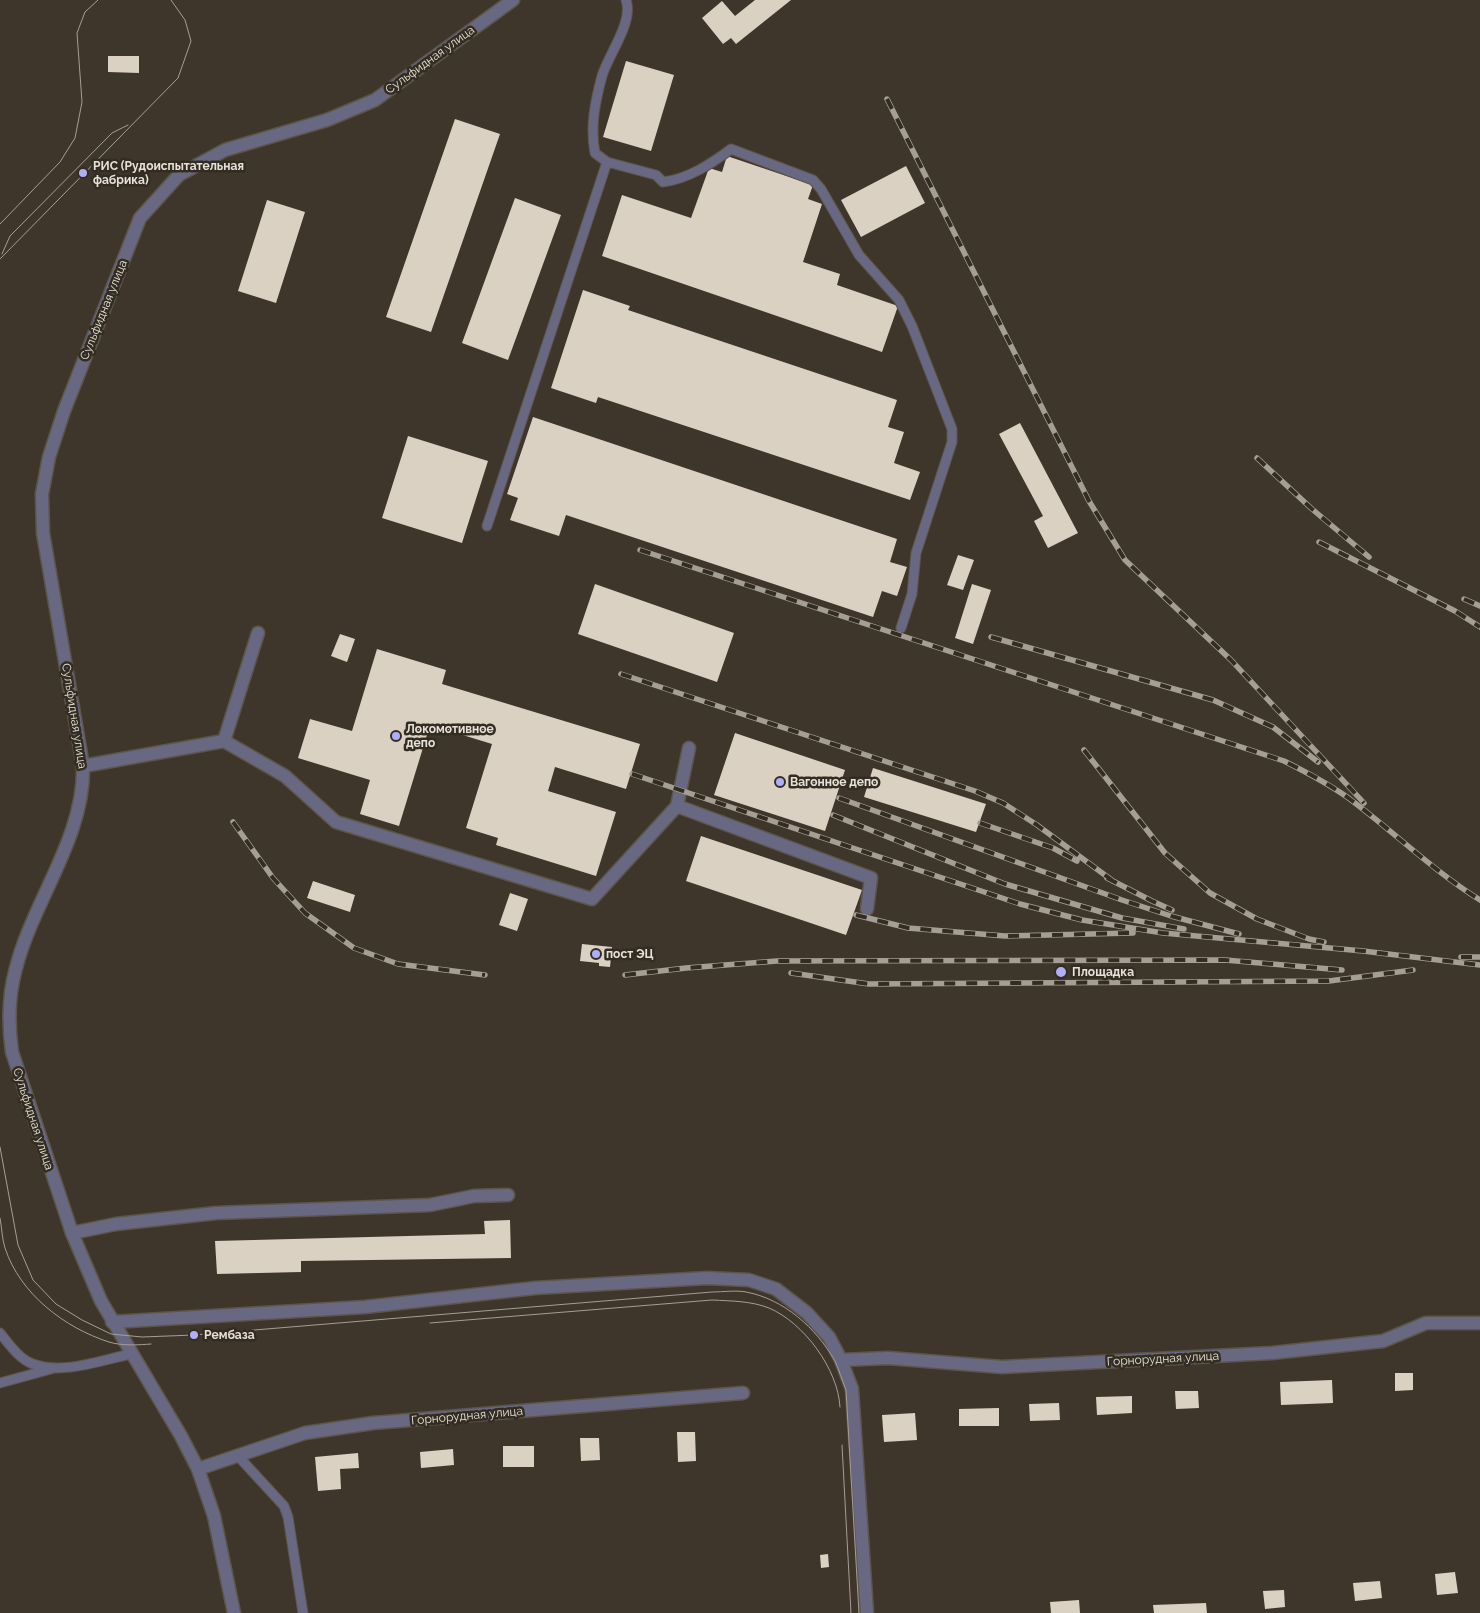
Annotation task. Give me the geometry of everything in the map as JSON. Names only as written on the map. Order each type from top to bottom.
[{"type":"street","name":"Сульфидная улица","points":[[234,1613],[214,1516],[198,1469],[181,1436],[101,1301],[72,1233],[21,1084],[12,1052],[9,1005],[16,968],[32,923],[65,848],[84,781],[43,533],[42,494],[49,457],[64,411],[140,218],[179,175],[225,150],[327,120],[375,100],[513,0]]},
{"type":"street","points":[[224,741],[258,633]]},
{"type":"street","points":[[83,766],[224,741],[285,776],[336,822],[592,899],[677,806],[689,748]]},
{"type":"street","points":[[677,806],[871,878],[867,909]]},
{"type":"street","points":[[72,1233],[116,1224],[216,1213],[430,1205],[474,1196],[508,1196]]},
{"type":"street","points":[[112,1322],[365,1307],[535,1288],[707,1278],[749,1280],[776,1289],[807,1312],[829,1337],[841,1360],[852,1389],[867,1613]]},
{"type":"street","name":"Горнорудная улица","points":[[841,1360],[888,1358],[1002,1367],[1272,1353],[1383,1341],[1426,1323],[1480,1323]]},
{"type":"street","name":"Горнорудная улица","points":[[198,1469],[305,1433],[373,1423],[743,1393]]},
{"type":"lane","points":[[626,0],[626,24],[602,75],[594,113],[592,137],[595,153],[607,162],[656,175],[663,182],[671,181],[694,172],[731,149],[812,180],[821,189],[859,255],[899,300],[923,353],[952,429],[952,442],[916,552],[912,594],[901,628]]},
{"type":"lane","points":[[487,526],[607,162]]},
{"type":"lane","points":[[0,1332],[12,1349],[31,1364],[52,1369]]},
{"type":"lane","points":[[0,1383],[52,1369],[131,1354]]},
{"type":"lane","points":[[238,1456],[284,1506],[288,1517],[303,1613]]},
{"type":"building","points":[[755,0],[791,0],[736,44],[731,38],[723,44],[702,18],[722,1],[735,16]]},
{"type":"building","points":[[108,56],[139,56],[139,73],[108,72]]},
{"type":"building","points":[[626,61],[674,75],[651,151],[603,137]]},
{"type":"building","points":[[455,119],[500,134],[431,332],[386,317]]},
{"type":"building","points":[[727,156],[813,185],[808,199],[822,204],[803,262],[840,274],[837,285],[898,306],[882,352],[602,256],[622,195],[691,218],[709,168],[722,172]]},
{"type":"building","points":[[906,166],[925,203],[861,237],[841,200]]},
{"type":"building","points":[[515,198],[561,215],[508,360],[462,343]]},
{"type":"building","points":[[267,200],[305,212],[276,303],[238,291]]},
{"type":"building","points":[[583,290],[630,306],[628,310],[897,400],[888,427],[904,432],[894,463],[920,472],[910,500],[598,397],[596,403],[551,388]]},
{"type":"building","points":[[533,417],[897,539],[890,562],[907,567],[897,596],[882,591],[873,617],[566,515],[559,536],[510,520],[518,498],[507,494]]},
{"type":"building","points":[[1020,423],[1078,533],[1048,548],[1034,521],[1043,516],[999,434]]},
{"type":"building","points":[[408,436],[488,461],[462,543],[382,518]]},
{"type":"building","points":[[958,555],[974,560],[963,590],[947,585]]},
{"type":"building","points":[[595,584],[734,633],[717,682],[578,634]]},
{"type":"building","points":[[972,584],[991,590],[973,644],[955,638]]},
{"type":"building","points":[[340,634],[355,639],[347,662],[331,656]]},
{"type":"building","points":[[377,649],[446,670],[442,684],[640,744],[626,789],[555,767],[548,791],[616,812],[596,876],[496,845],[498,838],[466,828],[492,744],[430,725],[399,826],[360,814],[370,780],[298,758],[310,719],[352,731]]},
{"type":"building","name":"Вагонное депо","points":[[735,733],[845,770],[825,831],[714,795]]},
{"type":"building","points":[[873,768],[986,804],[976,832],[864,797]]},
{"type":"building","points":[[701,836],[862,890],[846,935],[686,881]]},
{"type":"building","points":[[313,881],[355,895],[350,912],[307,898]]},
{"type":"building","points":[[510,893],[528,899],[517,931],[499,925]]},
{"type":"building","name":"пост ЭЦ","points":[[582,944],[612,947],[610,967],[599,966],[599,963],[580,961]]},
{"type":"building","points":[[510,1220],[511,1258],[301,1261],[301,1272],[217,1274],[215,1241],[485,1234],[484,1221]]},
{"type":"building","points":[[1395,1373],[1413,1373],[1413,1390],[1395,1391]]},
{"type":"building","points":[[1332,1380],[1333,1403],[1281,1405],[1280,1382]]},
{"type":"building","points":[[1175,1391],[1198,1391],[1199,1408],[1176,1409]]},
{"type":"building","points":[[1132,1396],[1132,1413],[1097,1415],[1096,1397]]},
{"type":"building","points":[[1059,1403],[1060,1420],[1030,1421],[1029,1404]]},
{"type":"building","points":[[999,1408],[999,1426],[959,1426],[959,1409]]},
{"type":"building","points":[[915,1413],[917,1440],[884,1442],[882,1415]]},
{"type":"building","points":[[677,1432],[695,1432],[696,1461],[678,1462]]},
{"type":"building","points":[[580,1438],[599,1438],[600,1460],[581,1461]]},
{"type":"building","points":[[503,1446],[534,1446],[534,1467],[503,1467]]},
{"type":"building","points":[[453,1449],[454,1465],[421,1468],[420,1452]]},
{"type":"building","points":[[358,1453],[359,1468],[340,1469],[341,1489],[318,1491],[315,1457]]},
{"type":"building","points":[[828,1554],[829,1567],[821,1568],[820,1555]]},
{"type":"building","points":[[1455,1572],[1458,1593],[1437,1595],[1435,1574]]},
{"type":"building","points":[[1380,1581],[1382,1598],[1355,1601],[1353,1583]]},
{"type":"building","points":[[1284,1590],[1285,1607],[1265,1609],[1263,1591]]},
{"type":"building","points":[[1079,1600],[1080,1613],[1051,1613],[1050,1602]]},
{"type":"building","points":[[1206,1603],[1207,1613],[1154,1613],[1153,1605]]},
{"type":"tram line","points":[[0,224],[60,162],[75,138],[82,102],[77,33],[85,12],[98,0]]},
{"type":"tram line","points":[[0,259],[178,78],[191,41],[185,20],[171,0]]},
{"type":"tram line","points":[[2,254],[10,236],[112,133],[128,125]]},
{"type":"tram line","points":[[0,1147],[18,1245],[33,1280],[56,1304],[82,1320],[111,1334],[142,1337],[194,1335],[734,1291],[760,1296],[786,1308],[809,1327],[827,1349],[835,1361],[846,1390],[859,1613]]},
{"type":"tram line","points":[[0,1218],[4,1245],[12,1265],[21,1280],[46,1307],[76,1328],[109,1342],[124,1345],[151,1344]]},
{"type":"tram line","points":[[430,1323],[712,1300],[755,1304],[769,1308],[795,1324],[817,1349],[833,1378],[838,1392],[840,1407]]},
{"type":"tram line","points":[[842,1445],[851,1613]]},
{"type":"railway","points":[[887,99],[1089,501],[1125,560],[1231,660],[1364,803]]},
{"type":"railway","points":[[1257,458],[1312,509],[1369,557]]},
{"type":"railway","points":[[1319,542],[1455,611],[1480,627]]},
{"type":"railway","points":[[640,550],[1284,761],[1347,797],[1445,876],[1480,900]]},
{"type":"railway","points":[[1464,599],[1480,606]]},
{"type":"railway","points":[[991,637],[1213,700],[1273,727],[1318,762]]},
{"type":"railway","points":[[621,674],[975,791],[1003,803],[1037,825],[1113,881]]},
{"type":"railway","points":[[1084,750],[1165,853],[1210,893],[1257,919],[1309,939],[1324,942]]},
{"type":"railway","points":[[632,774],[1020,904],[1082,920],[1163,933],[1363,951],[1480,965]]},
{"type":"railway","points":[[839,798],[1122,900],[1171,916],[1239,934]]},
{"type":"railway","points":[[833,815],[1005,884],[1122,918],[1184,929]]},
{"type":"railway","points":[[233,822],[273,878],[305,913],[354,948],[398,964],[485,975]]},
{"type":"railway","points":[[980,823],[1053,848],[1077,861]]},
{"type":"railway","points":[[1107,878],[1172,910]]},
{"type":"railway","points":[[856,915],[908,928],[1005,936],[1133,933]]},
{"type":"railway","points":[[1461,957],[1480,957]]},
{"type":"railway","points":[[625,975],[777,961],[1225,960],[1342,970]]},
{"type":"railway","points":[[791,973],[869,984],[1329,981],[1413,970]]},
{"type":"place","name":"РИС (Рудоиспытательная фабрика)","points":[[83,173]]},
{"type":"place","name":"Локомотивное депо","points":[[396,736]]},
{"type":"place","name":"Вагонное депо","points":[[780,782]]},
{"type":"place","name":"пост ЭЦ","points":[[596,954]]},
{"type":"place","name":"Площадка","points":[[1061,972]]},
{"type":"place","name":"Рембаза","points":[[194,1335]]}]
